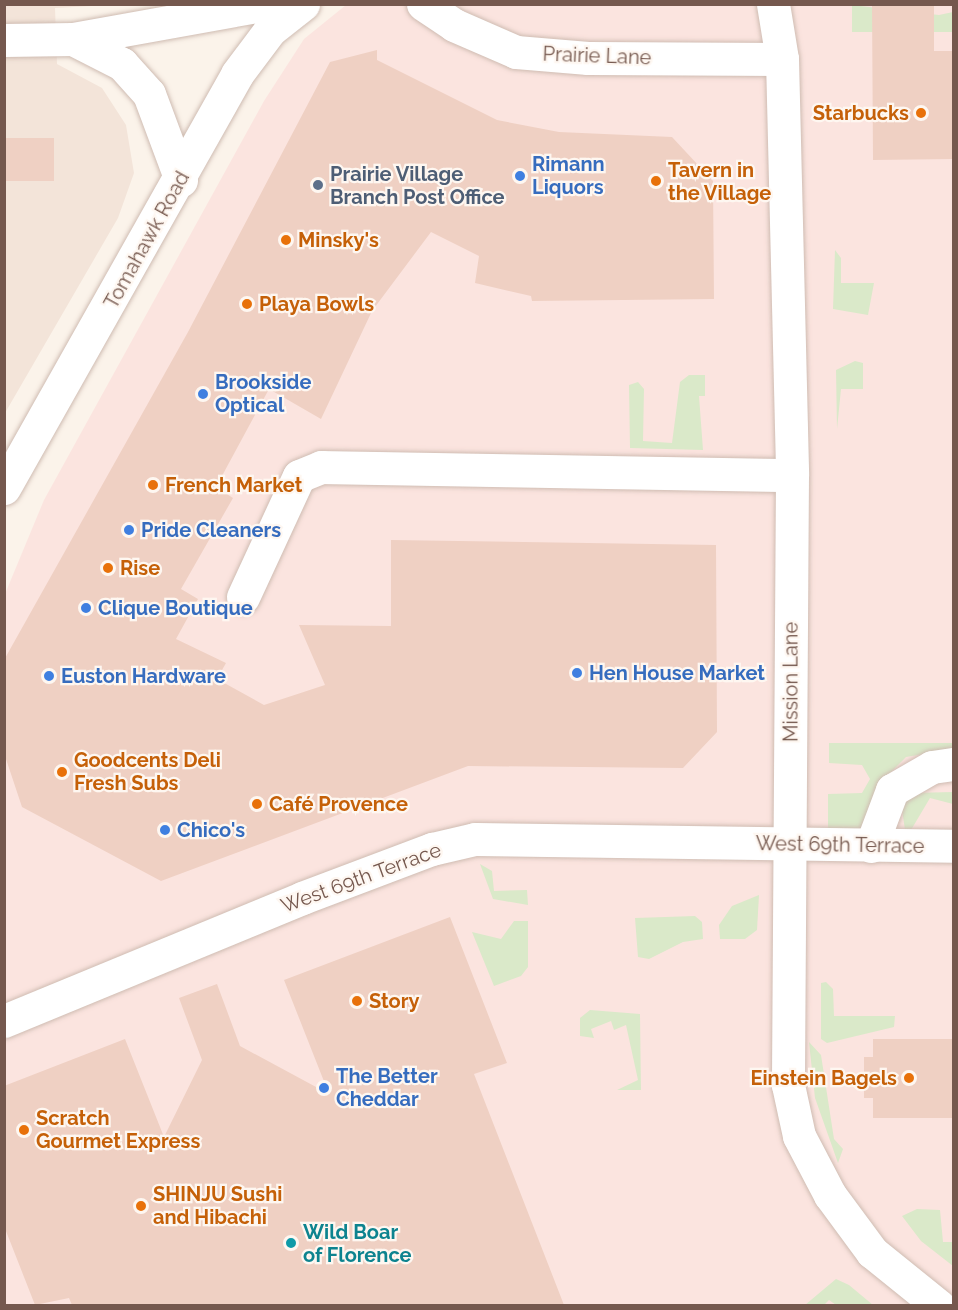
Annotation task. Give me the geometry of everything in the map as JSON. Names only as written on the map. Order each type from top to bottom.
[{"type":"street","points":[[4,40],[74,39],[268,4]]},
{"type":"street","name":"Tomahawk Road","points":[[4,488],[181,180],[237,74],[270,30],[303,4]]},
{"type":"street","name":"Prairie Lane","points":[[423,4],[454,26],[516,52],[588,58],[782,58]]},
{"type":"street","name":"Mission Lane","points":[[773,4],[782,58],[792,475],[787,846],[787,1062],[799,1136],[817,1175],[872,1252],[939,1305]]},
{"type":"street","points":[[74,39],[122,64],[149,94],[181,180]]},
{"type":"street","points":[[243,597],[299,476],[321,467],[792,475]]},
{"type":"street","points":[[871,846],[892,790],[932,766],[954,764]]},
{"type":"street","name":"West 69th Terrace","points":[[4,1021],[432,849],[475,839],[521,838],[787,846],[954,846]]},
{"type":"shaded area","points":[[5,5],[110,5],[55,8],[57,64],[102,88],[126,125],[134,173],[118,218],[5,413]]},
{"type":"shaded area","points":[[346,5],[953,5],[953,1305],[5,1306],[5,594],[44,500],[264,101],[304,39]]},
{"type":"green space","points":[[852,5],[939,15],[953,12],[953,32],[852,32]]},
{"type":"green space","points":[[835,250],[841,258],[841,283],[874,283],[868,315],[833,309]]},
{"type":"green space","points":[[855,361],[863,363],[863,389],[841,389],[837,429],[836,370]]},
{"type":"green space","points":[[689,375],[705,375],[705,396],[699,396],[703,450],[630,448],[629,385],[638,382],[644,389],[643,441],[672,443],[680,382]]},
{"type":"green space","points":[[829,743],[953,743],[953,749],[906,757],[887,776],[861,829],[828,831],[828,794],[862,793],[870,779],[862,765],[829,763]]},
{"type":"green space","points":[[953,792],[953,804],[930,798],[911,830],[905,830],[901,803],[912,793]]},
{"type":"green space","points":[[480,864],[492,871],[494,891],[527,890],[528,905],[493,899]]},
{"type":"green space","points":[[759,895],[757,930],[745,939],[720,939],[719,925],[732,906]]},
{"type":"green space","points":[[695,916],[702,922],[703,939],[683,942],[649,959],[638,957],[635,918]]},
{"type":"green space","points":[[514,921],[528,921],[528,967],[521,976],[494,986],[472,932],[501,939]]},
{"type":"green space","points":[[826,982],[833,989],[834,1016],[895,1016],[894,1027],[827,1043],[821,1039],[821,983]]},
{"type":"green space","points":[[590,1010],[640,1014],[641,1090],[617,1090],[638,1080],[626,1025],[614,1030],[611,1021],[591,1029],[594,1038],[580,1036],[580,1018]]},
{"type":"green space","points":[[809,1042],[821,1055],[834,1139],[843,1149],[838,1163],[815,1098]]},
{"type":"green space","points":[[917,1209],[940,1210],[943,1242],[953,1242],[953,1266],[921,1241],[902,1216]]},
{"type":"green space","points":[[836,1279],[849,1285],[873,1305],[836,1305],[829,1300],[824,1305],[805,1305]]},
{"type":"building","points":[[872,4],[934,4],[934,51],[954,51],[954,159],[873,160]]},
{"type":"building","points":[[377,50],[377,60],[497,120],[559,132],[672,137],[713,181],[714,299],[532,301],[531,296],[475,283],[479,256],[431,232],[372,311],[321,419],[269,389],[216,487],[233,498],[181,589],[198,599],[176,639],[226,663],[217,679],[264,705],[325,685],[299,625],[391,626],[391,540],[716,545],[717,732],[683,768],[468,766],[161,881],[22,807],[4,753],[4,660],[188,332],[330,62]]},
{"type":"building","points":[[4,138],[54,138],[54,181],[4,181]]},
{"type":"building","points":[[450,917],[507,1063],[474,1074],[564,1305],[72,1305],[69,1298],[35,1305],[4,1226],[4,1086],[125,1039],[164,1137],[202,1060],[179,998],[217,984],[240,1046],[329,1094],[284,980]]},
{"type":"building","name":"Einstein Bagels","points":[[873,1039],[954,1039],[954,1118],[873,1118],[873,1098],[864,1098],[864,1057],[873,1057]]},
{"type":"place","name":"Starbucks","points":[[921,113]]},
{"type":"place","name":"Rimann Liquors","points":[[520,176]]},
{"type":"place","name":"Tavern in the Village","points":[[656,181]]},
{"type":"place","name":"Prairie Village Branch Post Office","points":[[318,185]]},
{"type":"place","name":"Minsky's","points":[[286,240]]},
{"type":"place","name":"Playa Bowls","points":[[247,304]]},
{"type":"place","name":"Brookside Optical","points":[[203,394]]},
{"type":"place","name":"French Market","points":[[153,485]]},
{"type":"place","name":"Pride Cleaners","points":[[129,530]]},
{"type":"place","name":"Rise","points":[[108,568]]},
{"type":"place","name":"Clique Boutique","points":[[86,608]]},
{"type":"place","name":"Hen House Market","points":[[577,673]]},
{"type":"place","name":"Euston Hardware","points":[[49,676]]},
{"type":"place","name":"Goodcents Deli Fresh Subs","points":[[62,772]]},
{"type":"place","name":"Café Provence","points":[[257,804]]},
{"type":"place","name":"Chico's","points":[[165,830]]},
{"type":"place","name":"Story","points":[[357,1001]]},
{"type":"place","name":"Einstein Bagels","points":[[909,1078]]},
{"type":"place","name":"The Better Cheddar","points":[[324,1088]]},
{"type":"place","name":"Scratch Gourmet Express","points":[[24,1130]]},
{"type":"place","name":"SHINJU Sushi and Hibachi","points":[[141,1206]]},
{"type":"place","name":"Wild Boar of Florence","points":[[291,1243]]}]
